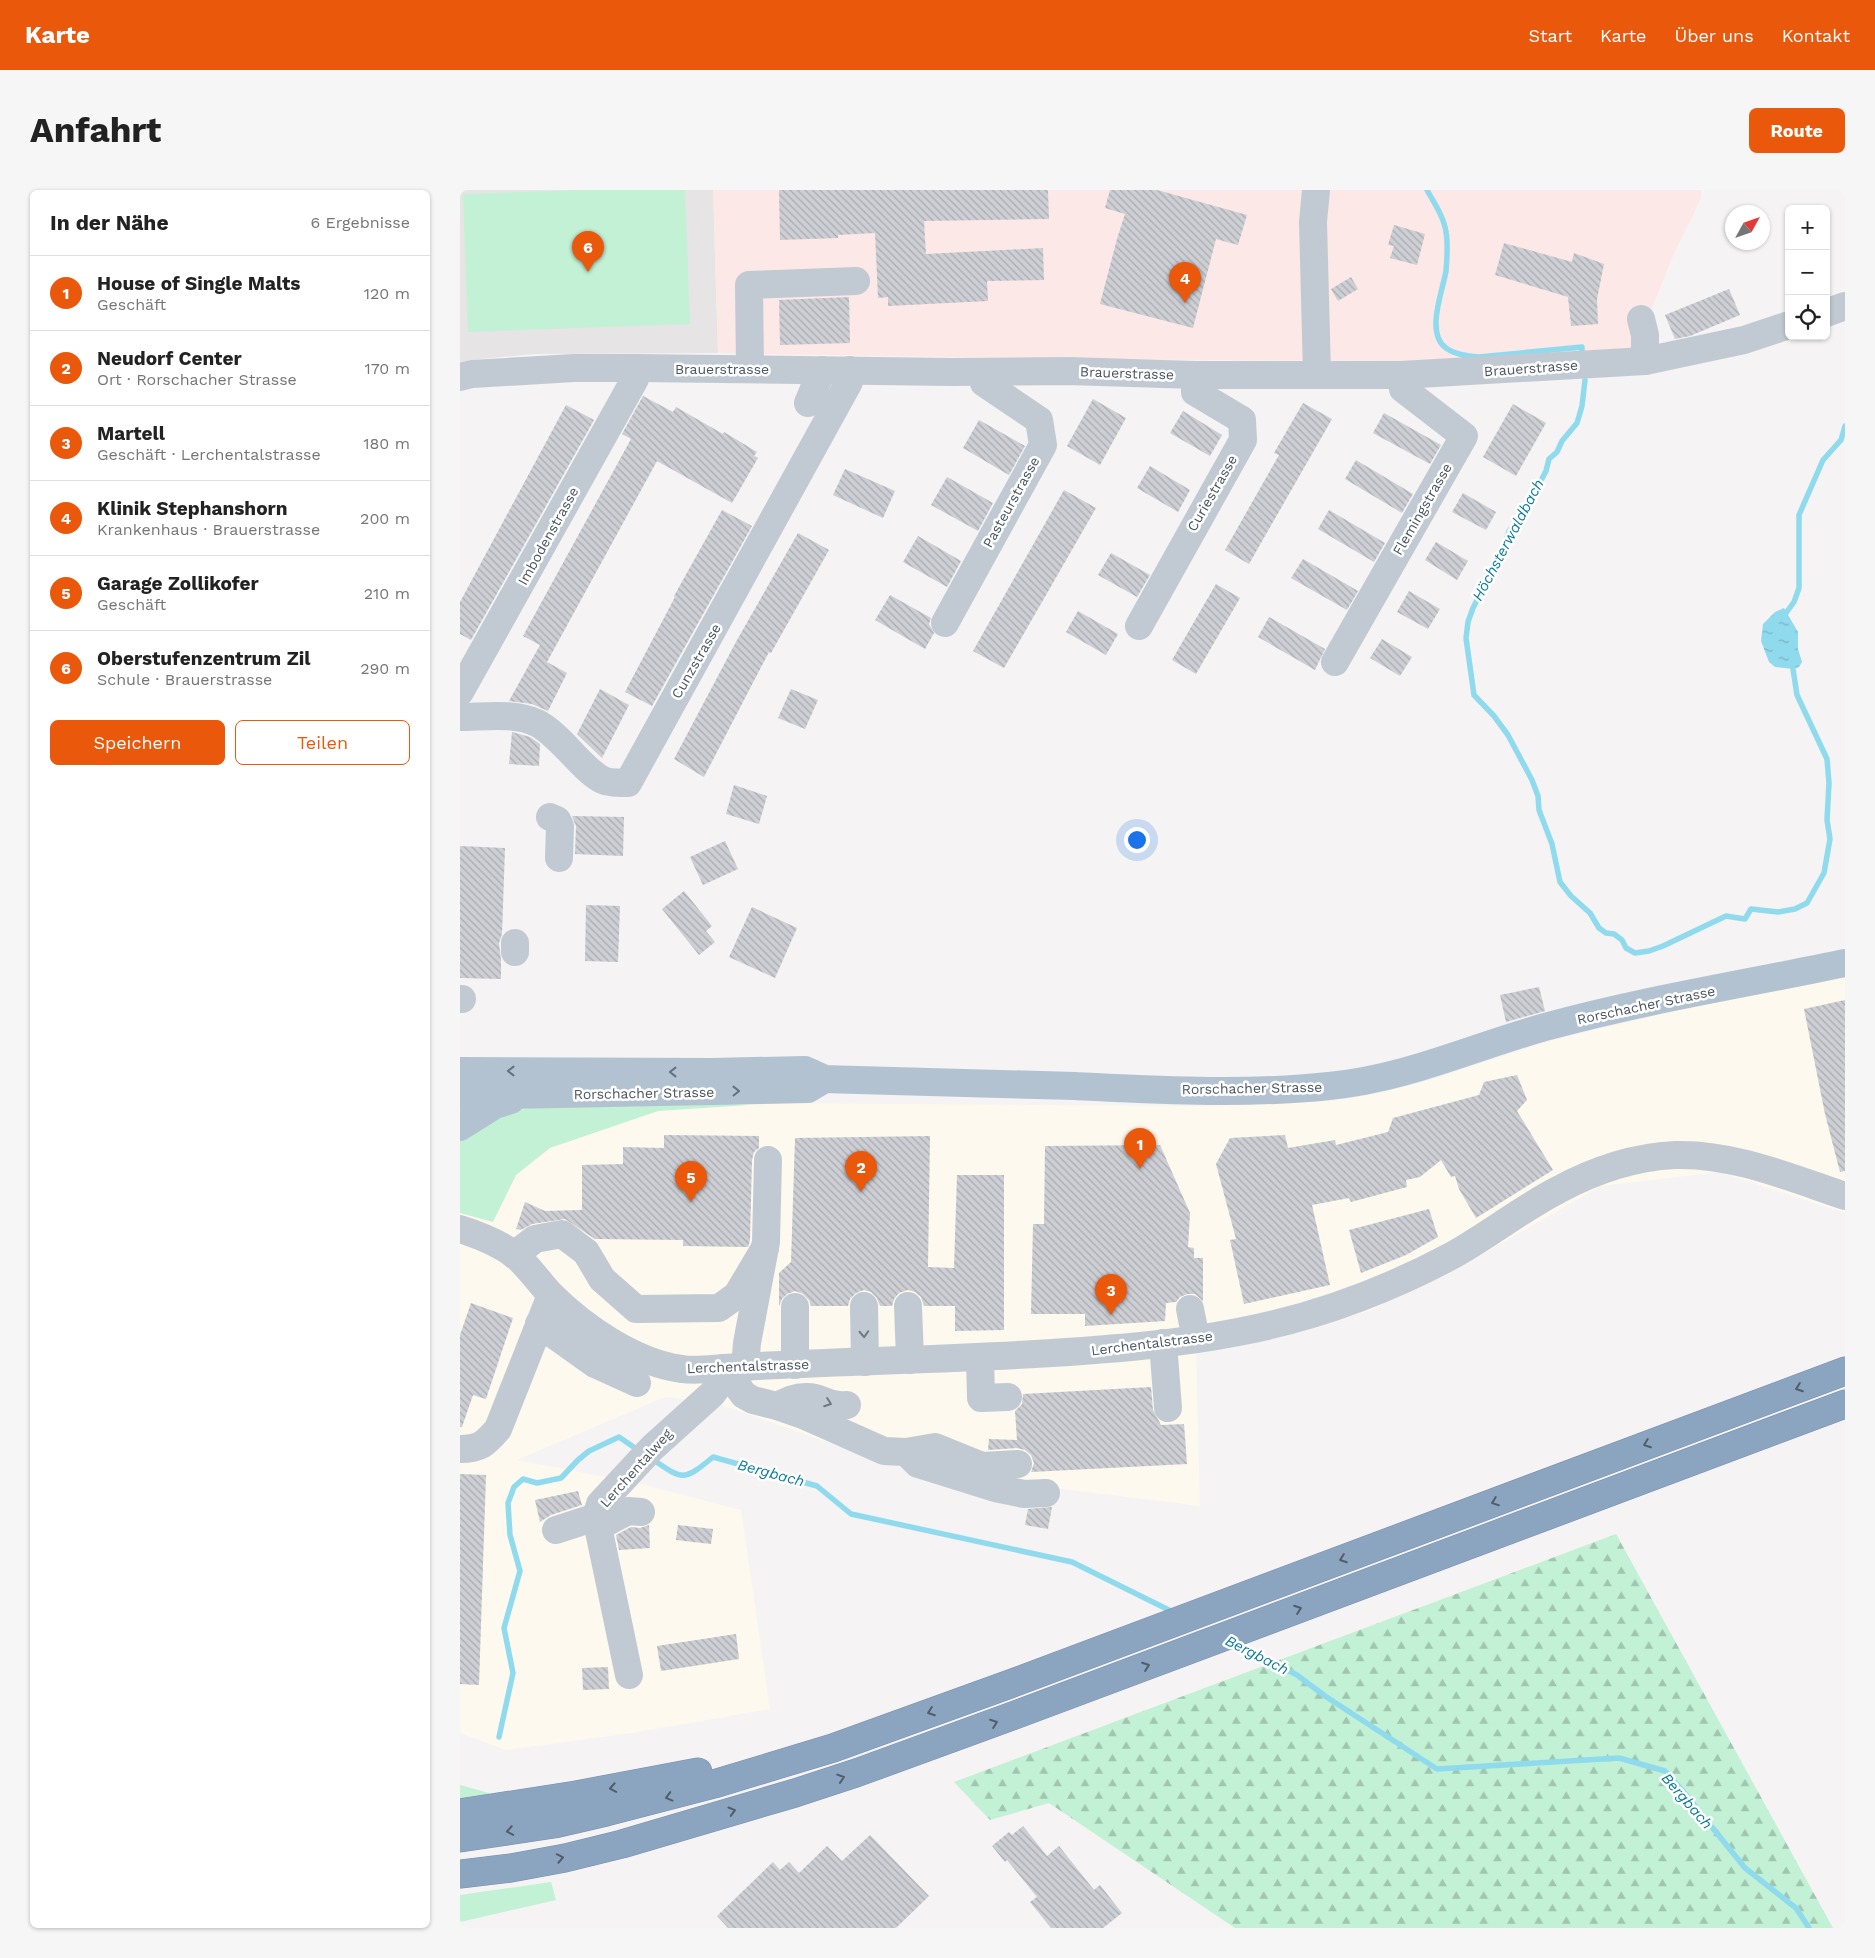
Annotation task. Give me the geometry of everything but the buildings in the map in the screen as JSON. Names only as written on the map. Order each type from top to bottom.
[{"type":"highway","points":[[460,1838],[554,1824],[606,1812],[714,1784],[833,1748],[1029,1677],[1845,1371]]},
{"type":"highway","points":[[460,1874],[511,1868],[604,1848],[795,1793],[1016,1715],[1845,1404]]},
{"type":"highway","points":[[460,1813],[576,1795],[833,1748]]},
{"type":"main road","name":"Rorschacher Strasse","points":[[460,1071],[711,1072],[804,1070],[825,1079],[1205,1091],[1275,1090],[1331,1086],[1375,1079],[1425,1067],[1544,1028],[1650,1003],[1845,963]]},
{"type":"main road","name":"Rorschacher Strasse","points":[[460,1096],[808,1089],[825,1079]]},
{"type":"main road","points":[[460,1127],[495,1105],[525,1096]]},
{"type":"street","points":[[1316,190],[1314,222],[1317,374]]},
{"type":"street","points":[[750,368],[749,285],[856,281]]},
{"type":"street","points":[[1830,312],[1845,306]]},
{"type":"street","points":[[1641,319],[1645,335],[1645,360]]},
{"type":"street","name":"Brauerstrasse","points":[[460,377],[472,374],[574,368],[705,370],[750,368],[981,372],[1068,371],[1195,375],[1401,375],[1645,360],[1744,340],[1785,326]]},
{"type":"street","points":[[808,403],[822,370]]},
{"type":"street","name":"Cunzstrasse","points":[[460,717],[517,717],[536,723],[557,737],[589,769],[603,780],[616,784],[628,783],[849,382],[850,370]]},
{"type":"street","name":"Pasteurstrasse","points":[[945,623],[1043,445],[1039,420],[984,383],[981,372]]},
{"type":"street","name":"Curiestrasse","points":[[1139,626],[1243,440],[1242,420],[1195,392],[1195,375]]},
{"type":"street","name":"Flemingstrasse","points":[[1335,662],[1464,436],[1403,389],[1401,375]]},
{"type":"street","name":"Imbodenstrasse","points":[[460,692],[635,379]]},
{"type":"street","points":[[550,817],[557,820],[560,826],[559,858]]},
{"type":"street","name":"Lerchentalstrasse","points":[[460,1229],[483,1237],[514,1255],[551,1295],[587,1327],[609,1341],[632,1352],[682,1369],[736,1368],[980,1357],[1123,1348],[1238,1332],[1284,1321],[1356,1299],[1388,1286],[1483,1238],[1558,1190],[1642,1154],[1750,1157],[1845,1196]]},
{"type":"street","points":[[768,1160],[765,1248],[747,1343],[736,1368],[738,1387],[744,1395],[753,1400],[777,1406],[884,1451],[906,1452],[935,1447],[982,1466],[1018,1464]]},
{"type":"street","points":[[514,1255],[535,1239],[562,1234],[586,1252],[602,1279],[636,1309],[719,1308],[737,1295],[765,1248]]},
{"type":"street","points":[[460,1448],[474,1449],[487,1442],[498,1429],[551,1295]]},
{"type":"street","points":[[864,1306],[865,1362]]},
{"type":"street","points":[[908,1306],[910,1360]]},
{"type":"street","points":[[795,1307],[795,1365]]},
{"type":"street","points":[[1190,1309],[1196,1339]]},
{"type":"street","points":[[539,1324],[595,1364],[637,1383]]},
{"type":"street","points":[[1163,1343],[1168,1408]]},
{"type":"street","points":[[980,1357],[981,1398],[1008,1397]]},
{"type":"street","name":"Lerchentalweg","points":[[629,1675],[597,1522],[600,1504],[652,1448],[712,1394],[721,1382],[736,1368]]},
{"type":"street","points":[[777,1406],[792,1398],[809,1396],[836,1406],[847,1405]]},
{"type":"street","points":[[906,1452],[918,1464],[995,1488],[1024,1494],[1046,1494]]},
{"type":"street","points":[[556,1530],[597,1522],[628,1511],[641,1512]]},
{"type":"shaded area","points":[[460,190],[713,190],[718,353],[535,354],[460,362]]},
{"type":"shaded area","points":[[713,190],[1701,190],[1701,198],[1672,258],[1636,348],[1416,361],[1058,359],[718,353]]},
{"type":"shaded area","points":[[1845,976],[1845,1213],[1720,1172],[1601,1186],[1451,1272],[1369,1311],[1279,1336],[1196,1351],[1200,1506],[1014,1483],[887,1463],[716,1403],[665,1397],[517,1460],[637,1483],[741,1510],[770,1709],[632,1733],[506,1750],[460,1733],[460,1113],[508,1115],[618,1102],[1193,1106],[1331,1101],[1379,1093],[1430,1080],[1549,1041],[1733,997]]},
{"type":"green space","points":[[587,190],[685,190],[690,324],[468,332],[463,194]]},
{"type":"green space","points":[[629,1099],[749,1105],[658,1111],[550,1148],[516,1175],[493,1222],[460,1213],[460,1136],[498,1114],[545,1105]]},
{"type":"green space","points":[[1616,1534],[1833,1928],[1235,1928],[1049,1803],[990,1820],[954,1782]]},
{"type":"green space","points":[[460,1785],[489,1793],[489,1797],[460,1801]]},
{"type":"green space","points":[[551,1882],[556,1900],[460,1922],[460,1895]]},
{"type":"water","points":[[1784,608],[1798,632],[1798,649],[1802,662],[1799,667],[1793,669],[1775,667],[1769,662],[1761,641],[1763,624],[1775,612]]},
{"type":"waterway","name":"Höchsterwaldbach","points":[[1427,190],[1441,216],[1447,236],[1446,271],[1436,322],[1440,341],[1446,348],[1458,354],[1479,357],[1582,347],[1582,351]]},
{"type":"waterway","name":"Höchsterwaldbach","points":[[1585,380],[1582,406],[1577,423],[1562,441],[1557,452],[1549,459],[1546,471],[1524,513],[1509,531],[1502,553],[1488,573],[1473,608],[1468,622],[1466,638],[1474,695],[1494,716],[1508,735],[1532,780],[1538,796],[1539,810],[1552,844],[1560,882],[1571,896],[1590,913],[1599,928],[1606,933],[1614,934],[1622,940],[1626,948],[1635,953],[1649,951],[1726,916],[1745,919],[1751,909],[1778,912],[1795,909],[1807,903],[1824,873],[1830,839],[1827,820],[1829,783],[1827,759],[1797,695],[1793,669]]},
{"type":"waterway","points":[[1786,613],[1794,602],[1799,588],[1799,515],[1823,460],[1841,440],[1845,426]]},
{"type":"waterway","name":"Bergbach","points":[[499,1737],[513,1673],[504,1628],[520,1571],[510,1535],[508,1503],[514,1487],[523,1479],[537,1483],[561,1478],[589,1451],[619,1437],[638,1450]]},
{"type":"waterway","name":"Bergbach","points":[[652,1459],[670,1471],[683,1475],[695,1471],[713,1457],[817,1486],[851,1514],[1072,1562],[1175,1613]]},
{"type":"waterway","name":"Bergbach","points":[[1234,1643],[1297,1675],[1325,1696],[1437,1769],[1619,1758],[1665,1771],[1745,1868],[1796,1908],[1809,1928]]},
{"type":"place","name":"Oberstufenzentrum Zil","points":[[588,272]]},
{"type":"place","name":"Klinik Stephanshorn","points":[[1185,303]]},
{"type":"place","name":"House of Single Malts","points":[[1140,1169]]},
{"type":"place","name":"Neudorf Center","points":[[861,1192]]},
{"type":"place","name":"Garage Zollikofer","points":[[691,1202]]},
{"type":"place","name":"Martell","points":[[1111,1315]]}]
